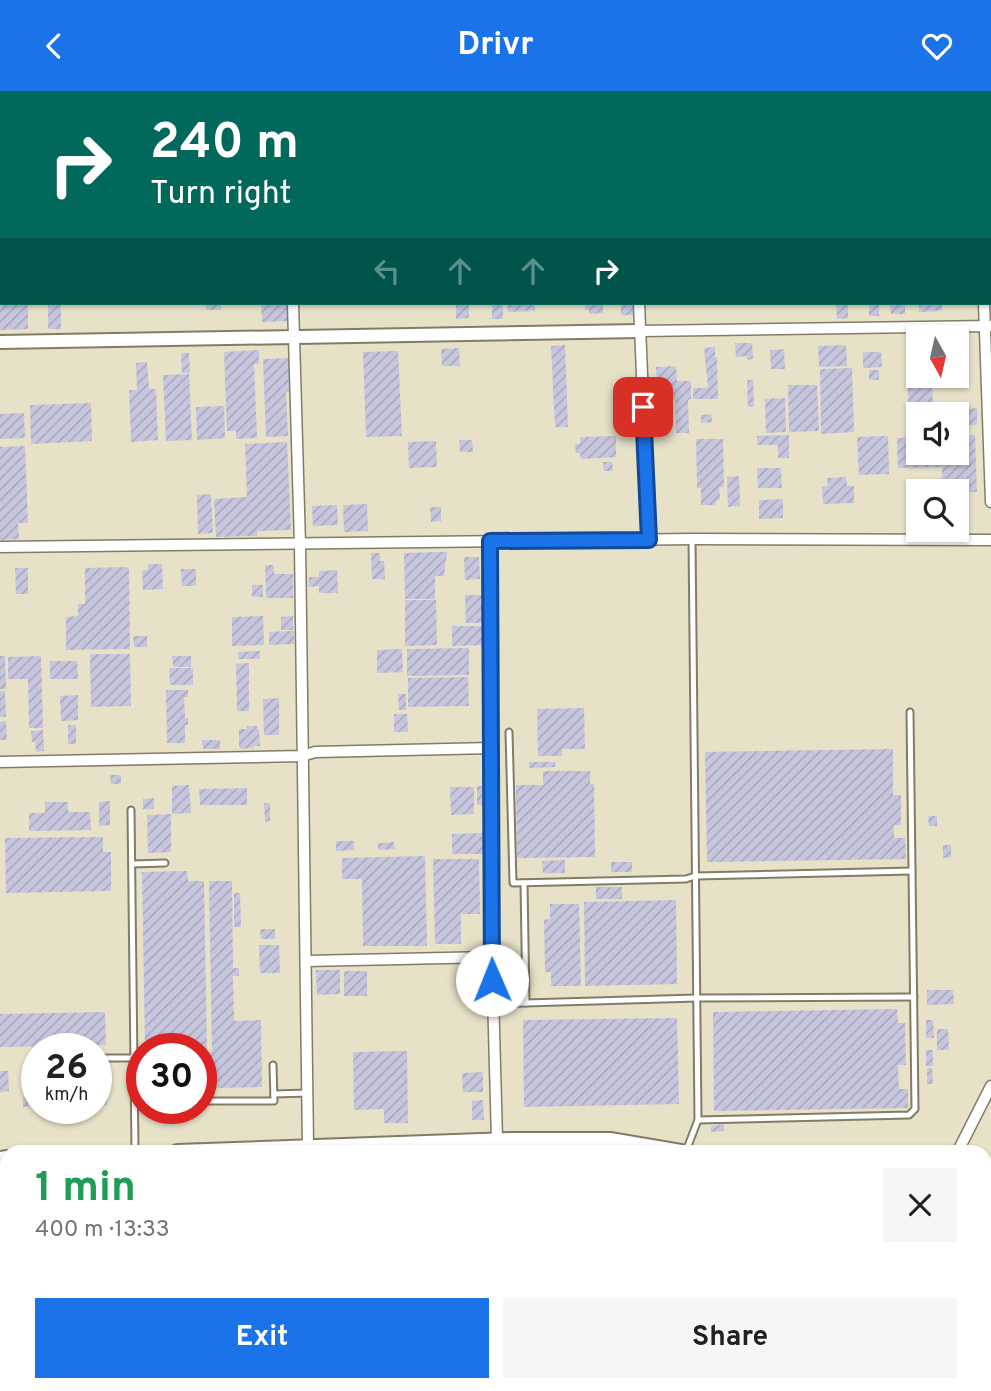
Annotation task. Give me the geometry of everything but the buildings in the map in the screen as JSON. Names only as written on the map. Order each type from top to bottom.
[{"type":"street","points":[[293,305],[300,544],[308,1145]]},
{"type":"street","points":[[639,305],[649,540]]},
{"type":"street","points":[[984,305],[988,326],[991,502]]},
{"type":"street","points":[[0,342],[988,326]]},
{"type":"street","points":[[0,547],[692,539],[991,540]]},
{"type":"street","points":[[490,541],[493,1004],[505,1143]]},
{"type":"street","points":[[0,762],[302,756],[315,752],[492,748]]},
{"type":"street","points":[[306,961],[492,957]]},
{"type":"street","points":[[961,1145],[991,1086]]},
{"type":"street","points":[[406,1145],[610,1139],[646,1145]]},
{"type":"lane","points":[[686,1145],[698,1120],[692,539]]},
{"type":"lane","points":[[698,1120],[909,1115],[915,1109],[910,712]]},
{"type":"lane","points":[[509,731],[513,883],[912,871]]},
{"type":"lane","points":[[131,810],[134,1033]]},
{"type":"lane","points":[[132,864],[165,863]]},
{"type":"lane","points":[[524,883],[526,1003]]},
{"type":"lane","points":[[493,1004],[914,997]]},
{"type":"lane","points":[[217,1101],[274,1101],[274,1065]]},
{"type":"lane","points":[[274,1094],[308,1093]]},
{"type":"lane","points":[[135,1145],[137,1124]]},
{"type":"route","points":[[492,980],[490,541],[649,540],[643,407]]}]
